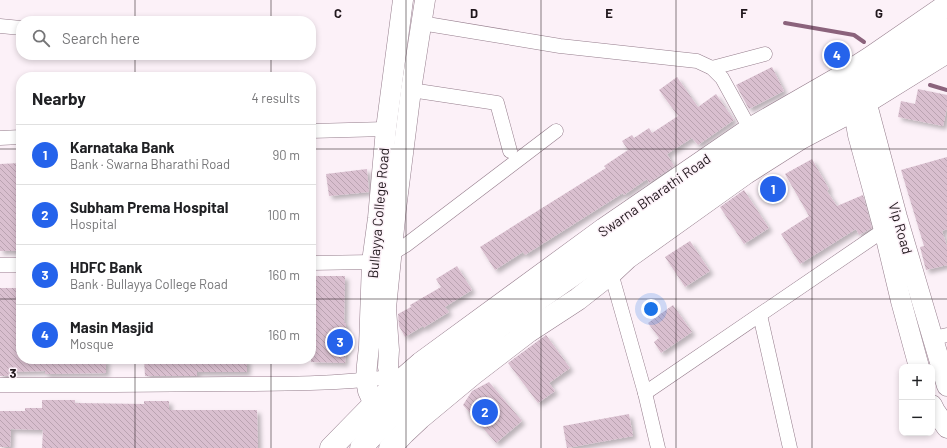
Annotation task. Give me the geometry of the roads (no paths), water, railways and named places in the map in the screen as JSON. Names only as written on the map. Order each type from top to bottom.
[{"type":"main road","name":"Bullayya College Road","points":[[380,412],[368,391],[366,380],[372,262],[378,218],[386,129],[403,0]]},
{"type":"main road","name":"Bullayya College Road","points":[[396,389],[388,367],[389,350],[386,308],[396,209],[411,90],[425,0]]},
{"type":"main road","name":"Swarna Bharathi Road","points":[[380,412],[396,389],[421,363],[598,234],[750,128],[851,91],[947,5]]},
{"type":"main road","points":[[396,389],[503,324],[802,118],[867,82],[947,29]]},
{"type":"main road","points":[[390,448],[409,428],[473,374],[529,331],[578,299],[628,258],[746,173],[801,138],[851,91],[947,52]]},
{"type":"main road","name":"Vip Road","points":[[851,91],[901,301],[918,364]]},
{"type":"main road","name":"Vip Road","points":[[851,91],[869,112],[897,217],[940,336],[947,386]]},
{"type":"main road","points":[[935,411],[947,428]]},
{"type":"main road","points":[[331,448],[380,412]]},
{"type":"main road","points":[[361,448],[380,412]]},
{"type":"street","points":[[421,23],[560,46],[697,61],[712,68],[722,78],[750,128]]},
{"type":"street","points":[[0,26],[16,28]]},
{"type":"street","points":[[712,68],[765,54]]},
{"type":"street","points":[[411,90],[497,102],[510,151]]},
{"type":"street","points":[[316,131],[386,129]]},
{"type":"street","points":[[391,254],[406,245],[556,131]]},
{"type":"street","points":[[0,138],[16,137]]},
{"type":"street","points":[[645,393],[884,230]]},
{"type":"street","points":[[316,263],[372,262]]},
{"type":"street","points":[[0,265],[16,264]]},
{"type":"street","points":[[611,273],[645,393],[658,448]]},
{"type":"street","points":[[760,315],[790,448]]},
{"type":"street","points":[[0,385],[295,384],[366,380],[396,389]]},
{"type":"waterway","points":[[785,23],[854,35],[864,42]]},
{"type":"waterway","points":[[930,85],[947,90]]},
{"type":"place","name":"Masin Masjid","points":[[837,55]]},
{"type":"place","name":"Karnataka Bank","points":[[773,189]]},
{"type":"place","name":"HDFC Bank","points":[[340,342]]},
{"type":"place","name":"Subham Prema Hospital","points":[[485,412]]}]
